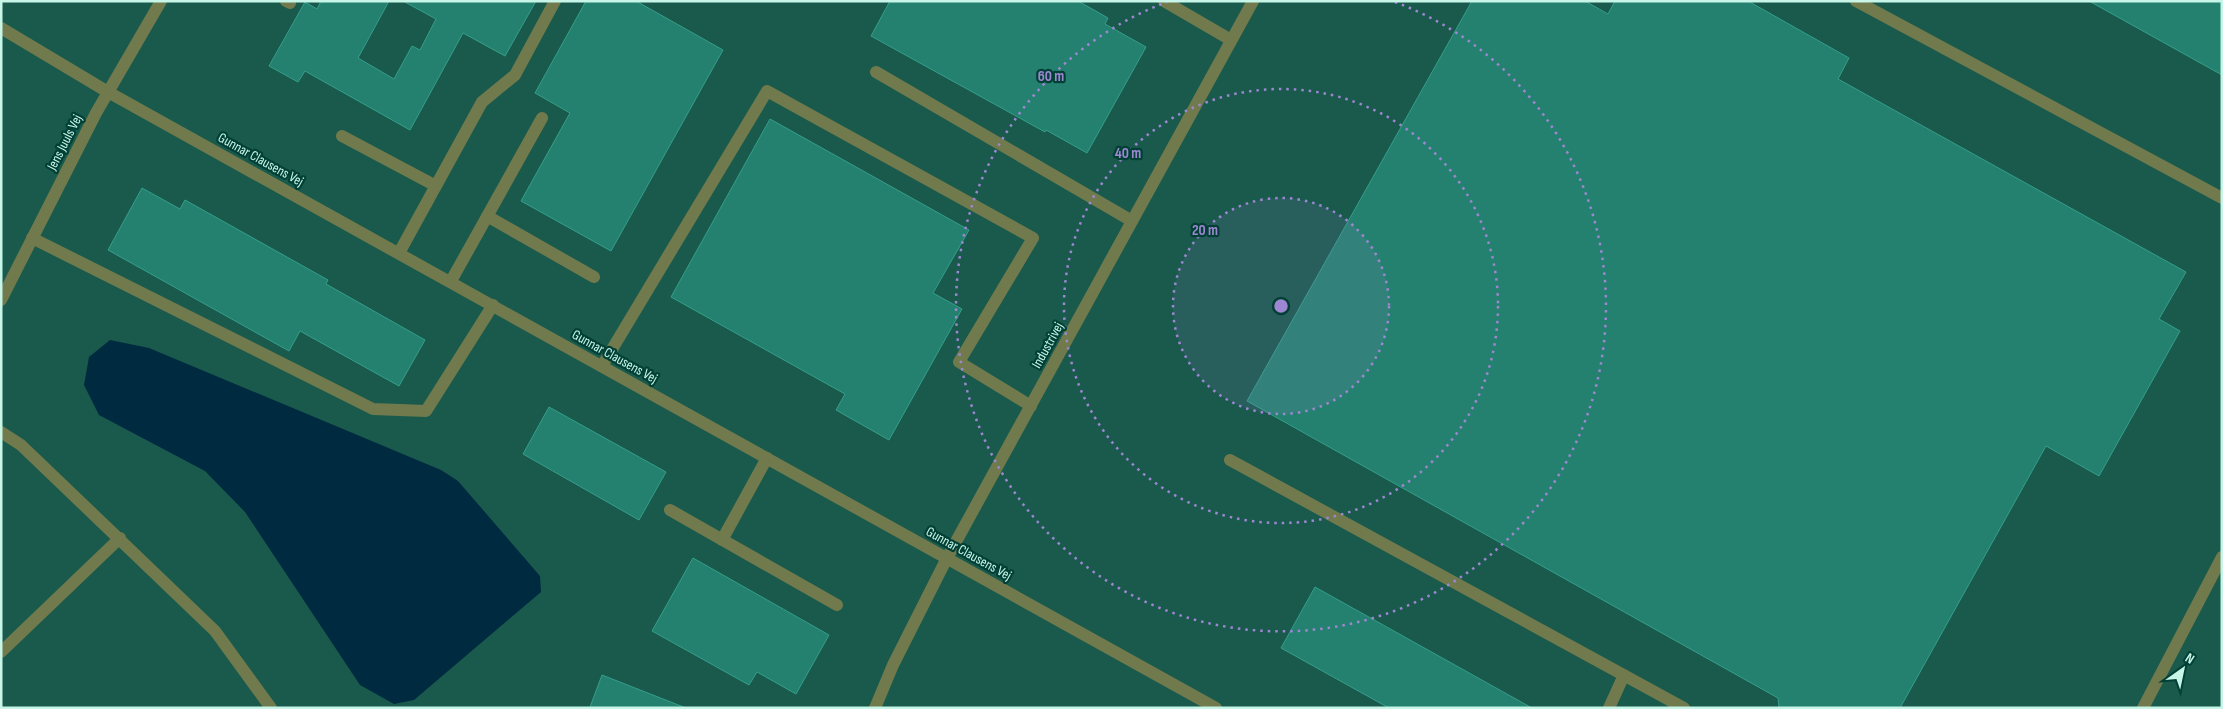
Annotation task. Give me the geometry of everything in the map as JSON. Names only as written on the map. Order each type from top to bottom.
[{"type":"street","name":"Jens Juuls Vej","points":[[1,300],[108,92],[161,1]]},
{"type":"street","points":[[399,253],[482,102],[514,74],[555,1]]},
{"type":"street","points":[[1164,1],[1231,40]]},
{"type":"street","name":"Industrivej","points":[[875,708],[893,665],[947,558],[1253,1]]},
{"type":"street","points":[[1856,1],[2222,198]]},
{"type":"street","name":"Gunnar Clausens Vej","points":[[1,28],[108,92],[1216,708]]},
{"type":"street","points":[[876,72],[1132,221]]},
{"type":"street","points":[[602,366],[767,91],[1033,238],[959,362],[1031,406]]},
{"type":"street","points":[[450,282],[542,118]]},
{"type":"street","points":[[342,136],[436,186]]},
{"type":"street","points":[[487,216],[594,277]]},
{"type":"street","points":[[32,238],[373,410],[426,411],[493,305]]},
{"type":"street","points":[[1,432],[21,445],[215,631],[271,708]]},
{"type":"street","points":[[722,540],[767,458]]},
{"type":"street","points":[[1230,460],[1684,708]]},
{"type":"street","points":[[670,510],[837,605]]},
{"type":"street","points":[[1,652],[120,538]]},
{"type":"street","points":[[2143,708],[2222,557]]},
{"type":"street","points":[[1609,708],[1624,675]]},
{"type":"shaded area","points":[[1,1],[2222,1],[2222,708],[1,708]]},
{"type":"water","points":[[110,340],[149,348],[441,470],[458,481],[540,576],[541,592],[414,700],[394,704],[360,685],[245,512],[205,471],[99,415],[84,385],[89,357]]},
{"type":"building","points":[[321,1],[389,1],[358,58],[394,79],[412,46],[420,50],[436,19],[403,1],[536,1],[505,56],[463,33],[410,130],[305,71],[298,82],[269,66],[305,2],[317,9]]},
{"type":"building","points":[[586,1],[636,1],[723,50],[611,251],[521,201],[570,113],[535,93]]},
{"type":"building","points":[[890,1],[1078,1],[1108,18],[1105,24],[1146,47],[1087,153],[1046,130],[1045,132],[871,36]]},
{"type":"building","points":[[1472,1],[1585,1],[1608,14],[1615,1],[1748,1],[1849,58],[1838,79],[2186,272],[2159,319],[2180,331],[2099,476],[2046,446],[1900,708],[1779,708],[1778,698],[1247,401]]},
{"type":"building","points":[[2089,1],[2222,1],[2222,75]]},
{"type":"building","points":[[770,119],[969,230],[933,293],[962,309],[889,440],[836,410],[845,394],[671,297]]},
{"type":"building","points":[[142,188],[180,209],[185,200],[328,280],[326,284],[425,340],[399,386],[300,331],[289,351],[108,250]]},
{"type":"building","points":[[549,407],[666,472],[639,520],[523,454]]},
{"type":"building","points":[[693,558],[829,635],[796,694],[757,672],[749,685],[652,631]]},
{"type":"building","points":[[1315,587],[1532,708],[1389,708],[1281,648]]},
{"type":"building","points":[[602,675],[686,708],[592,708],[590,707]]}]
